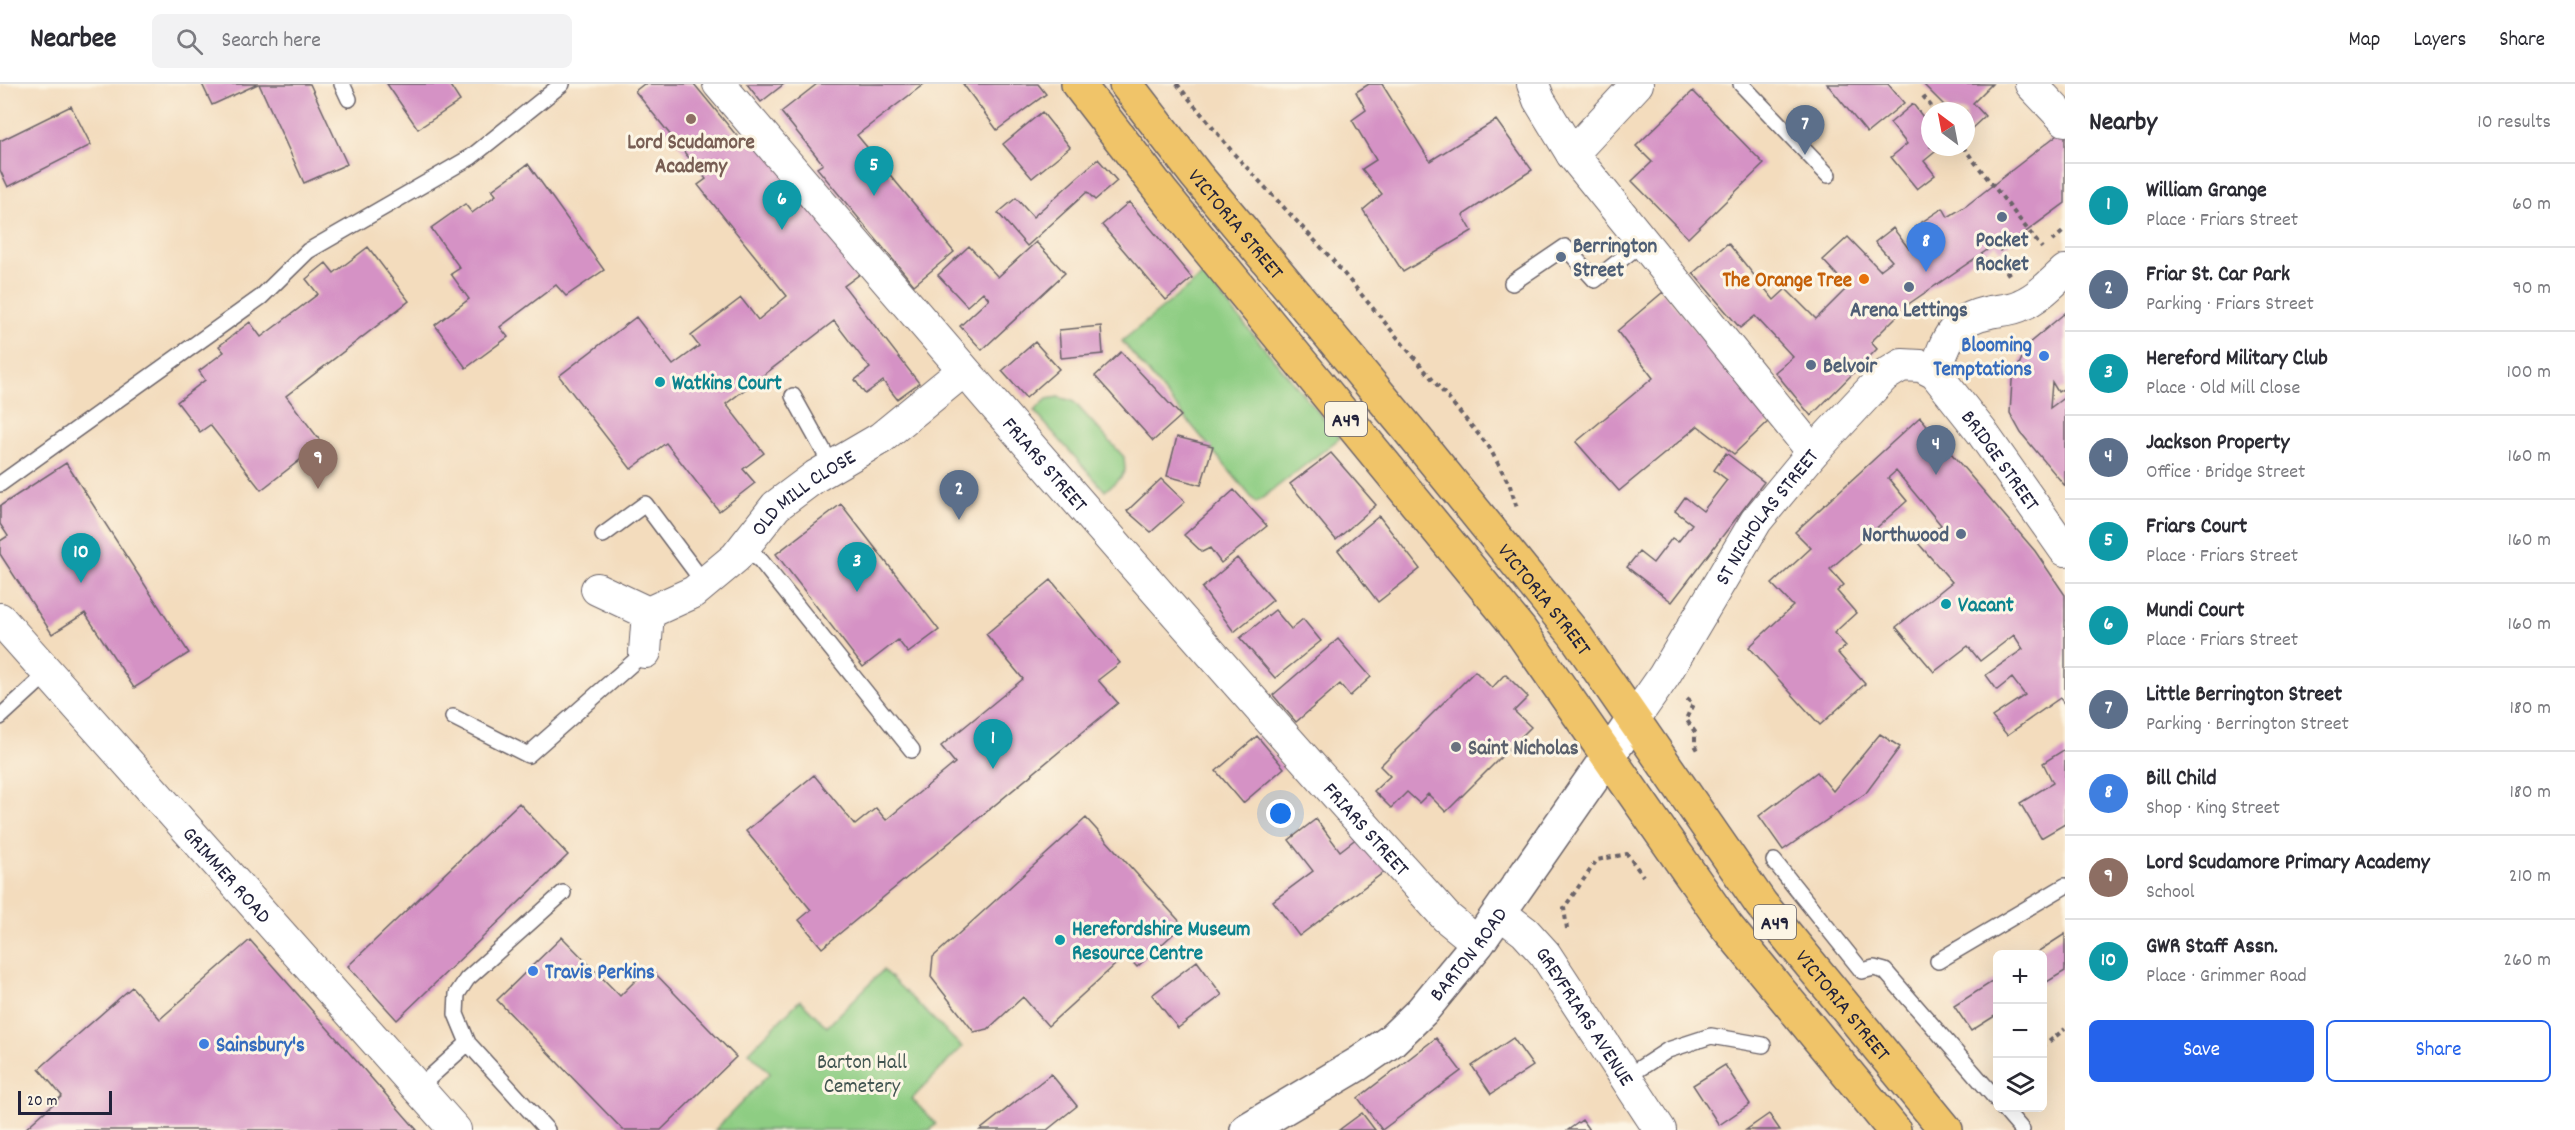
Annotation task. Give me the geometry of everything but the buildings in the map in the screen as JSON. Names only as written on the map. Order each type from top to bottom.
[{"type":"highway","name":"VICTORIA STREET","points":[[1078,84],[1163,194],[1520,630],[1727,927],[1894,1130]]},
{"type":"highway","name":"VICTORIA STREET","points":[[1126,84],[1196,175],[1401,420],[1575,635],[1761,904],[1938,1122]]},
{"type":"street","name":"FRIARS STREET","points":[[719,84],[963,371],[1367,830],[1446,917],[1478,943]]},
{"type":"street","points":[[1533,84],[1539,100],[1572,154],[1813,452]]},
{"type":"street","points":[[1572,154],[1637,84]]},
{"type":"street","points":[[2031,84],[2065,120]]},
{"type":"street","points":[[1935,373],[1946,341],[1953,329],[1979,314],[2021,306],[2043,291],[2065,271]]},
{"type":"street","name":"ST NICHOLAS STREET","points":[[1634,719],[1665,676],[1756,521],[1813,452],[1884,376],[1902,365],[1921,366],[1935,373]]},
{"type":"street","name":"OLD MILL CLOSE","points":[[648,613],[694,592],[736,558],[776,506],[832,466],[881,438],[963,371]]},
{"type":"street","name":"BRIDGE STREET","points":[[1935,373],[1982,431],[2065,550]]},
{"type":"street","points":[[597,589],[648,613],[645,652]]},
{"type":"street","name":"GRIMMER ROAD","points":[[0,619],[455,1130]]},
{"type":"street","name":"BARTON ROAD","points":[[1247,1130],[1358,1064],[1391,1041],[1422,1011],[1500,913],[1634,719]]},
{"type":"street","name":"GREYFRIARS AVENUE","points":[[1500,913],[1525,932],[1545,954],[1660,1130]]},
{"type":"lane","points":[[342,84],[349,99]]},
{"type":"lane","points":[[0,484],[261,297],[308,251],[471,157],[562,84]]},
{"type":"lane","points":[[1741,84],[1828,175]]},
{"type":"lane","points":[[1512,283],[1565,247],[1595,280],[1643,242]]},
{"type":"lane","points":[[793,396],[832,466]]},
{"type":"lane","points":[[603,535],[645,504],[704,583]]},
{"type":"lane","points":[[744,547],[760,561],[912,750]]},
{"type":"lane","points":[[453,717],[528,755],[645,652]]},
{"type":"lane","points":[[0,717],[48,673]]},
{"type":"lane","points":[[1774,861],[1862,971],[1874,968],[1885,971],[1993,1095]]},
{"type":"lane","points":[[1938,962],[2065,886]]},
{"type":"lane","points":[[547,1130],[468,1043],[456,1014],[457,994],[467,979],[563,893]]},
{"type":"lane","points":[[1625,1078],[1668,1050],[1711,1036],[1763,1045]]},
{"type":"lane","points":[[418,1088],[468,1043]]},
{"type":"lane","points":[[2007,1112],[2022,1130]]},
{"type":"path","points":[[1177,84],[1235,155],[1330,256],[1489,447],[1510,486],[1518,512]]},
{"type":"path","points":[[1923,96],[1928,102]]},
{"type":"path","points":[[1970,156],[2043,249]]},
{"type":"path","points":[[1665,676],[1693,704],[1686,719],[1695,732],[1695,745],[1702,759]]},
{"type":"path","points":[[1545,954],[1568,938],[1564,908],[1597,860],[1627,854],[1643,876]]},
{"type":"path","points":[[2047,1044],[2065,1029]]},
{"type":"green space","points":[[1203,275],[1340,438],[1256,503],[1122,341]]},
{"type":"green space","points":[[1058,397],[1073,401],[1124,457],[1125,470],[1121,477],[1105,491],[1034,411],[1047,399]]},
{"type":"green space","name":"Barton Hall Cemetery","points":[[883,970],[962,1047],[912,1099],[936,1124],[930,1130],[715,1130],[770,1073],[749,1052],[800,1000],[827,1027]]},
{"type":"place","name":"Lord Scudamore Academy","points":[[691,119]]},
{"type":"place","name":"Little Berrington Street","points":[[1805,155]]},
{"type":"place","name":"Friars Court","points":[[874,196]]},
{"type":"place","name":"Pocket Rocket","points":[[2002,217]]},
{"type":"place","name":"Mundi Court","points":[[782,230]]},
{"type":"place","name":"Berrington Street","points":[[1561,257]]},
{"type":"place","name":"Bill Child","points":[[1926,272]]},
{"type":"place","name":"The Orange Tree","points":[[1864,279]]},
{"type":"place","name":"Arena Lettings","points":[[1909,287]]},
{"type":"place","name":"Blooming Temptations","points":[[2044,356]]},
{"type":"place","name":"Belvoir","points":[[1811,365]]},
{"type":"place","name":"Watkins Court","points":[[660,382]]},
{"type":"place","name":"Jackson Property","points":[[1936,475]]},
{"type":"place","name":"Lord Scudamore Primary Academy","points":[[318,489]]},
{"type":"place","name":"Friar St. Car Park","points":[[959,520]]},
{"type":"place","name":"Northwood","points":[[1961,534]]},
{"type":"place","name":"GWR Staff Assn.","points":[[81,583]]},
{"type":"place","name":"Hereford Military Club","points":[[857,592]]},
{"type":"place","name":"Vacant","points":[[1946,604]]},
{"type":"place","name":"Saint Nicholas","points":[[1456,747]]},
{"type":"place","name":"William Grange","points":[[993,769]]},
{"type":"place","name":"Herefordshire Museum Resource Centre","points":[[1060,940]]},
{"type":"place","name":"Travis Perkins","points":[[533,971]]},
{"type":"place","name":"Sainsbury's","points":[[204,1044]]}]
